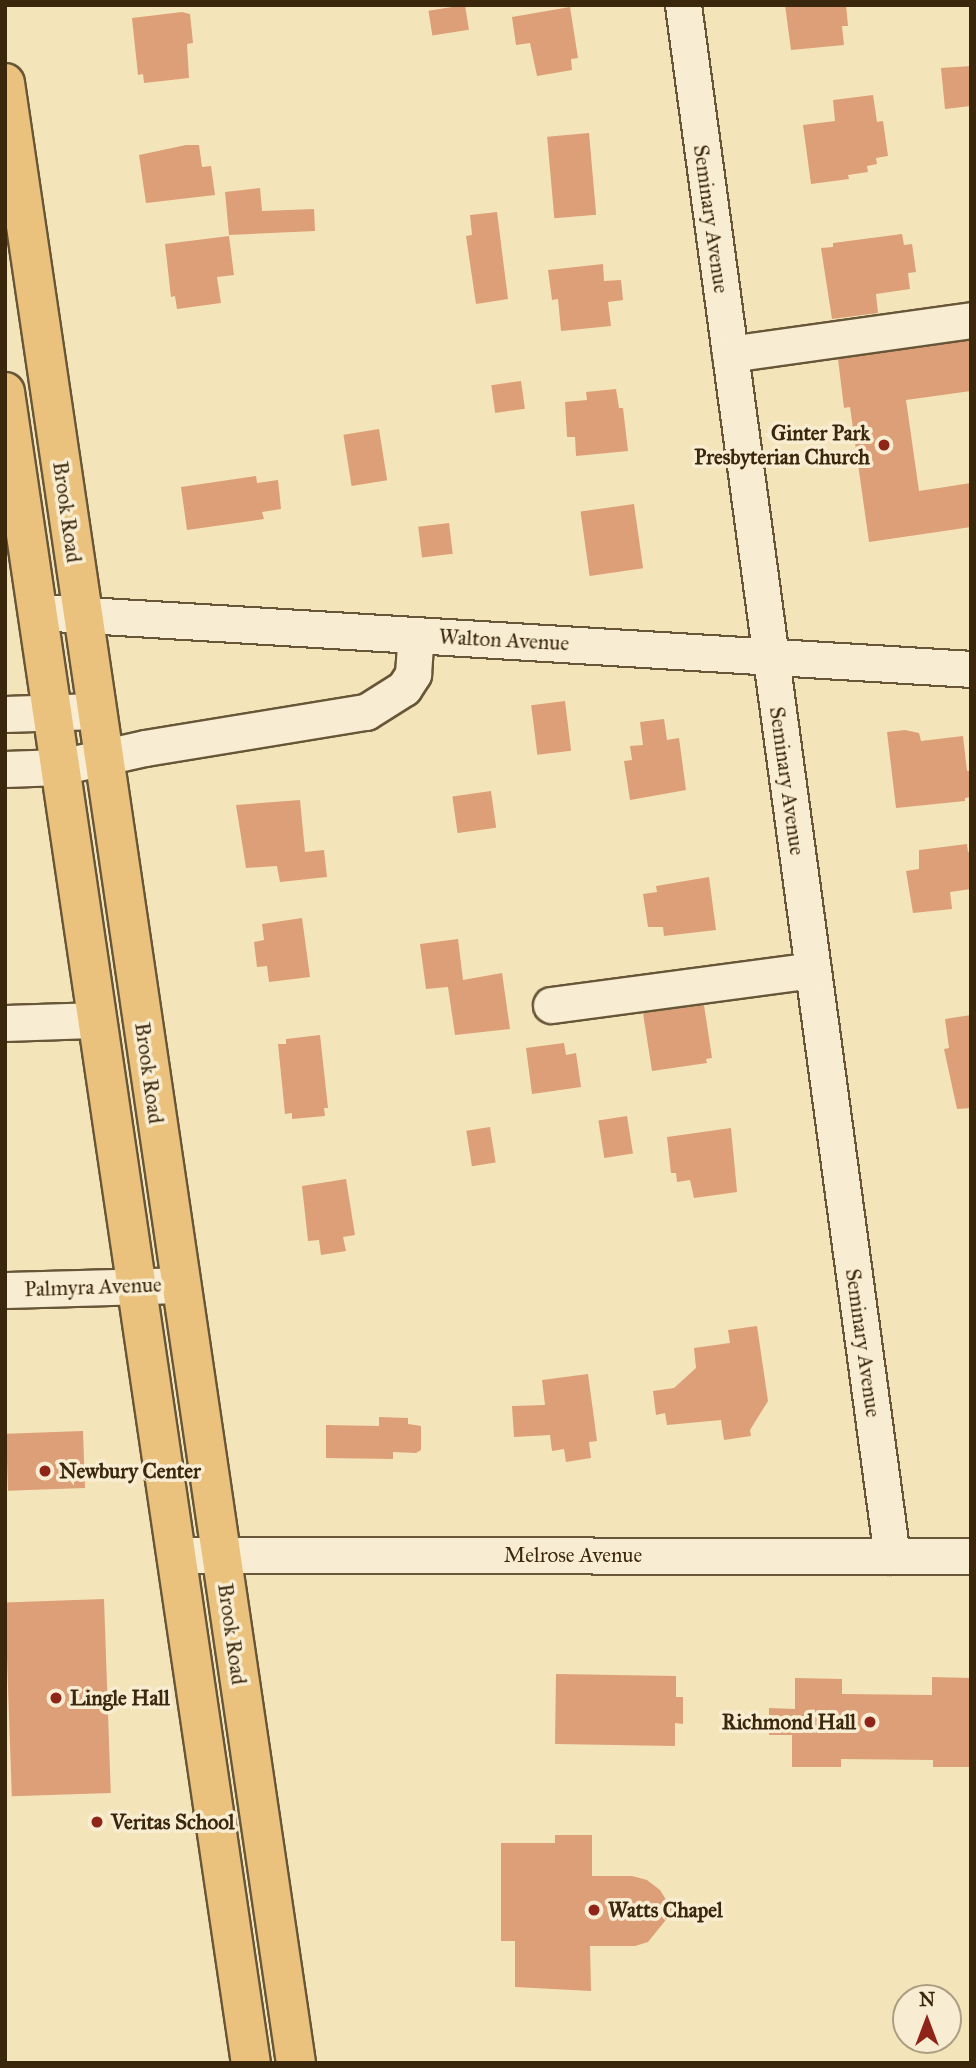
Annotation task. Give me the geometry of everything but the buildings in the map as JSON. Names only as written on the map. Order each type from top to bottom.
[{"type":"main road","name":"Brook Road","points":[[5,83],[102,758],[296,2063]]},
{"type":"main road","name":"Brook Road","points":[[5,392],[251,2063]]},
{"type":"street","name":"Seminary Avenue","points":[[683,5],[892,1556]]},
{"type":"street","points":[[730,354],[971,320]]},
{"type":"street","name":"Walton Avenue","points":[[37,612],[971,669]]},
{"type":"street","points":[[5,769],[60,767],[366,712],[404,688],[412,674],[416,635]]},
{"type":"street","points":[[5,713],[96,711]]},
{"type":"street","points":[[551,1005],[813,971]]},
{"type":"street","points":[[5,1023],[97,1020]]},
{"type":"street","name":"Palmyra Avenue","points":[[5,1290],[180,1284]]},
{"type":"street","name":"Melrose Avenue","points":[[176,1555],[971,1556]]},
{"type":"place","name":"Ginter Park Presbyterian Church","points":[[884,445]]},
{"type":"place","name":"Newbury Center","points":[[45,1471]]},
{"type":"place","name":"Lingle Hall","points":[[56,1698]]},
{"type":"place","name":"Richmond Hall","points":[[870,1722]]},
{"type":"place","name":"Veritas School","points":[[97,1822]]},
{"type":"place","name":"Watts Chapel","points":[[594,1910]]}]
